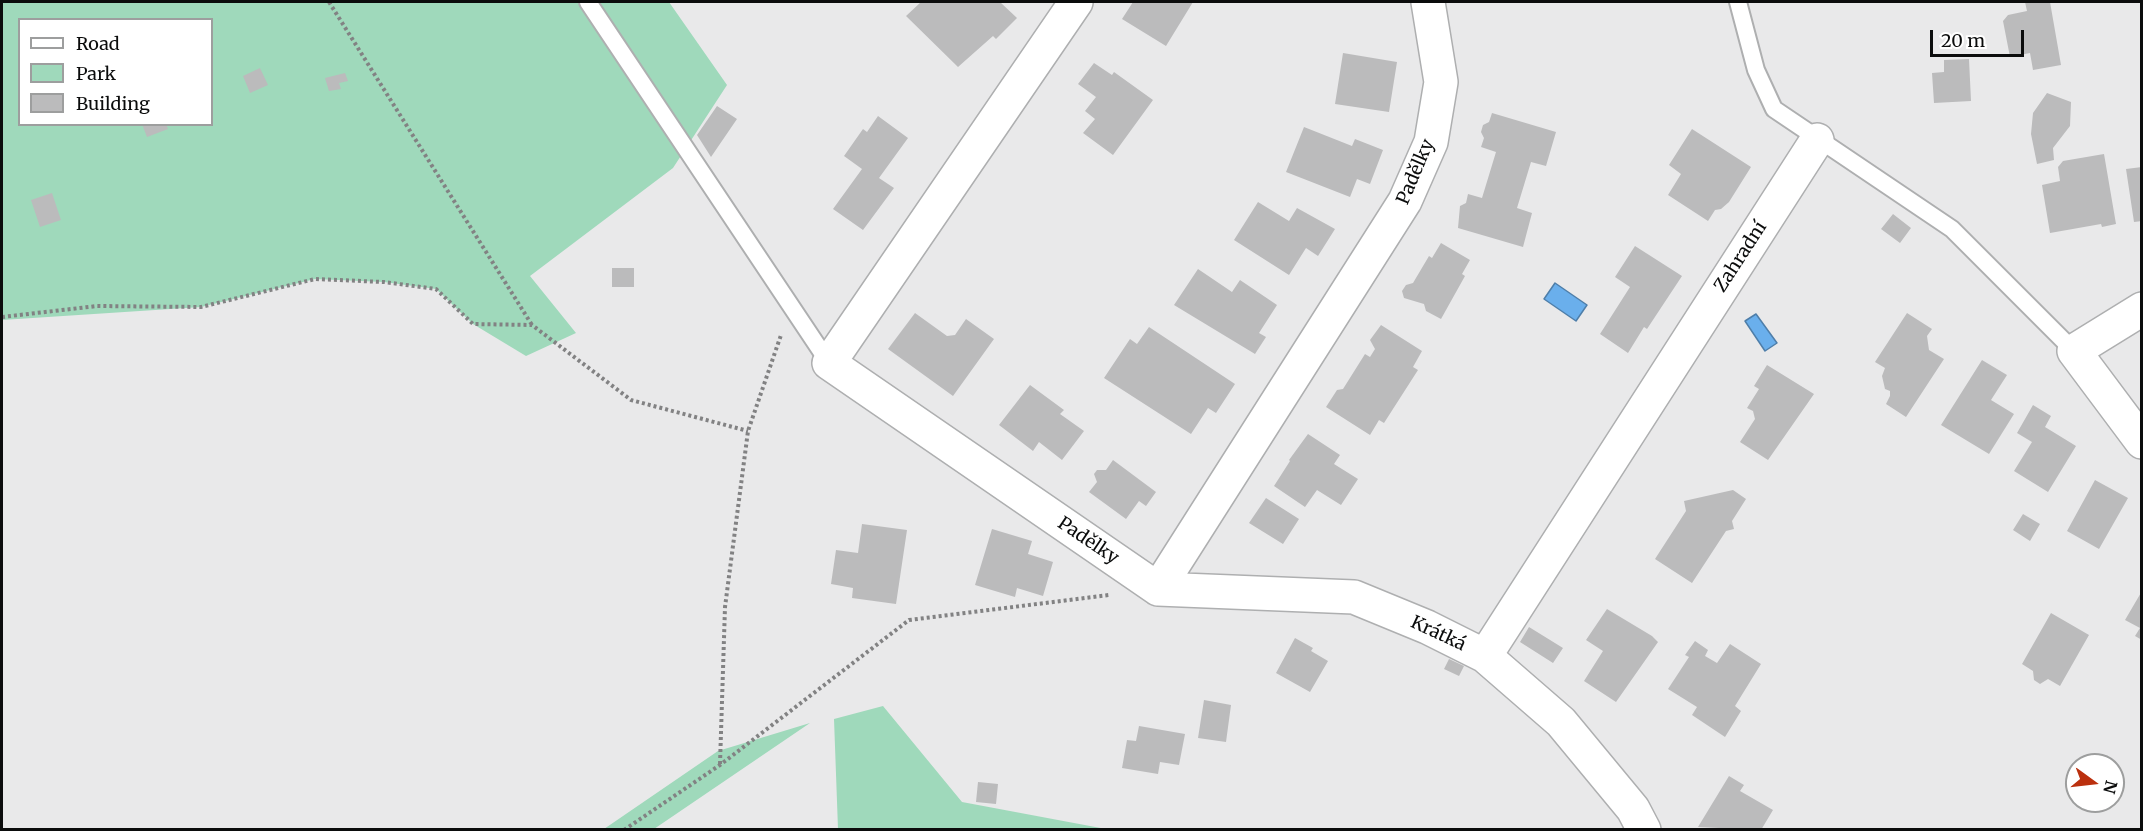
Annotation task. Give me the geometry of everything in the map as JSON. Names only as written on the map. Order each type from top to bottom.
[{"type":"street","points":[[829,363],[1076,2]]},
{"type":"street","name":"Padělky","points":[[829,363],[1158,589],[1405,201],[1431,142],[1441,82],[1428,2]]},
{"type":"street","name":"Zahradní","points":[[1485,656],[1816,140]]},
{"type":"street","points":[[2142,309],[2074,351],[2142,442]]},
{"type":"street","name":"Krátká","points":[[1158,589],[1354,597],[1427,627],[1485,656],[1561,722],[1633,809],[1644,830]]},
{"type":"lane","points":[[588,2],[829,363]]},
{"type":"lane","points":[[1738,2],[1756,70],[1774,108],[1816,140],[1952,229],[2074,351]]},
{"type":"path","points":[[329,2],[532,326],[631,400],[748,431]]},
{"type":"path","points":[[2,317],[97,306],[201,307],[315,279],[384,282],[436,289],[472,324],[532,326]]},
{"type":"path","points":[[720,765],[725,607],[748,431],[791,306]]},
{"type":"path","points":[[624,830],[720,765],[909,620],[1158,589]]},
{"type":"green space","points":[[2,2],[669,2],[727,85],[673,168],[530,276],[576,333],[526,356],[473,324],[436,289],[384,282],[315,279],[201,307],[2,320]]},
{"type":"green space","points":[[883,706],[962,802],[1106,829],[838,829],[834,719]]},
{"type":"green space","points":[[810,723],[654,829],[604,829],[718,751]]},
{"type":"water","points":[[1555,283],[1587,305],[1576,321],[1544,299]]},
{"type":"water","points":[[1756,314],[1777,343],[1765,351],[1745,321]]},
{"type":"building","points":[[921,2],[1000,2],[1017,18],[996,39],[993,36],[958,67],[906,16]]},
{"type":"building","points":[[1133,2],[1193,2],[1166,46],[1122,19]]},
{"type":"building","points":[[2025,2],[2050,2],[2061,65],[2033,70],[2030,53],[2010,57],[2003,21],[2008,15],[2027,11]]},
{"type":"building","points":[[1343,53],[1397,62],[1389,112],[1335,104]]},
{"type":"building","points":[[1969,59],[1971,101],[1934,103],[1932,73],[1944,72],[1944,60]]},
{"type":"building","points":[[1094,63],[1112,75],[1114,72],[1153,100],[1113,155],[1083,133],[1095,119],[1085,111],[1096,97],[1078,84]]},
{"type":"building","points":[[260,68],[268,85],[250,93],[243,76]]},
{"type":"building","points":[[345,73],[348,81],[339,83],[341,89],[329,91],[325,78]]},
{"type":"building","points":[[2047,93],[2071,102],[2070,126],[2053,148],[2054,160],[2037,164],[2031,134],[2033,113]]},
{"type":"building","points":[[717,106],[737,119],[711,157],[697,135]]},
{"type":"building","points":[[1492,113],[1556,132],[1546,166],[1531,162],[1517,208],[1532,213],[1523,247],[1458,228],[1460,206],[1466,203],[1468,194],[1482,198],[1496,152],[1481,147],[1484,138],[1481,132],[1483,125],[1489,122]]},
{"type":"building","points":[[878,116],[908,138],[879,178],[894,188],[863,230],[833,209],[862,169],[844,156],[863,129],[867,132]]},
{"type":"building","points":[[143,126],[167,126],[168,129],[147,137]]},
{"type":"building","points":[[1304,127],[1352,146],[1355,139],[1383,150],[1370,184],[1357,179],[1350,197],[1286,172]]},
{"type":"building","points":[[1692,129],[1751,167],[1729,202],[1721,209],[1715,210],[1708,221],[1668,195],[1681,174],[1669,165]]},
{"type":"building","points":[[2104,154],[2116,224],[2102,227],[2101,224],[2050,233],[2042,185],[2060,181],[2058,167],[2063,161]]},
{"type":"building","points":[[2142,167],[2142,221],[2134,222],[2126,169]]},
{"type":"building","points":[[52,193],[61,220],[40,227],[31,200]]},
{"type":"building","points":[[1258,202],[1289,221],[1297,208],[1335,229],[1318,256],[1306,248],[1289,275],[1234,240]]},
{"type":"building","points":[[1893,214],[1911,228],[1900,243],[1881,229]]},
{"type":"building","points":[[1441,243],[1470,260],[1462,274],[1465,276],[1441,319],[1426,311],[1424,304],[1404,298],[1402,291],[1406,285],[1413,283],[1429,256],[1432,258]]},
{"type":"building","points":[[1635,246],[1682,276],[1647,329],[1644,327],[1628,353],[1600,334],[1630,287],[1615,277]]},
{"type":"building","points":[[612,268],[634,268],[634,287],[612,287]]},
{"type":"building","points":[[1198,269],[1232,292],[1240,280],[1277,305],[1259,333],[1266,337],[1255,354],[1174,305]]},
{"type":"building","points":[[915,313],[947,336],[955,335],[966,319],[994,339],[953,396],[888,349]]},
{"type":"building","points":[[1907,313],[1932,329],[1927,336],[1929,350],[1944,359],[1906,417],[1886,404],[1890,391],[1885,389],[1882,376],[1885,368],[1875,362]]},
{"type":"building","points":[[1381,325],[1422,351],[1413,367],[1418,370],[1384,423],[1379,420],[1370,435],[1326,407],[1337,390],[1343,389],[1365,354],[1370,357],[1375,349],[1370,340]]},
{"type":"building","points":[[1149,327],[1235,384],[1216,413],[1208,408],[1191,434],[1104,378],[1130,339],[1137,344]]},
{"type":"building","points":[[1982,360],[2007,375],[1991,400],[2014,414],[1989,454],[1941,425]]},
{"type":"building","points":[[1767,365],[1814,394],[1768,460],[1740,442],[1755,419],[1753,411],[1747,408],[1759,389],[1754,386]]},
{"type":"building","points":[[1030,385],[1064,410],[1060,414],[1084,431],[1062,460],[1039,442],[1033,451],[999,425]]},
{"type":"building","points":[[2033,405],[2051,416],[2045,427],[2076,446],[2048,492],[2014,471],[2032,442],[2017,433]]},
{"type":"building","points":[[1308,434],[1340,455],[1334,464],[1358,479],[1341,505],[1317,490],[1305,507],[1274,486]]},
{"type":"building","points":[[1113,460],[1156,492],[1146,506],[1139,501],[1126,519],[1089,492],[1097,482],[1094,474],[1097,470],[1106,470]]},
{"type":"building","points":[[2095,480],[2128,498],[2099,549],[2067,531]]},
{"type":"building","points":[[1733,490],[1746,499],[1732,521],[1734,529],[1726,531],[1692,583],[1655,559],[1686,511],[1684,501]]},
{"type":"building","points":[[1266,498],[1299,519],[1283,544],[1249,523]]},
{"type":"building","points":[[2023,514],[2040,524],[2030,541],[2013,530]]},
{"type":"building","points":[[862,524],[907,530],[896,604],[852,598],[853,588],[831,584],[836,550],[858,553]]},
{"type":"building","points":[[992,529],[1032,541],[1028,554],[1053,562],[1043,596],[1017,588],[1015,597],[975,585]]},
{"type":"building","points":[[2142,591],[2142,640],[2135,636],[2140,628],[2125,620]]},
{"type":"building","points":[[1607,609],[1658,642],[1616,702],[1584,681],[1603,651],[1586,640]]},
{"type":"building","points":[[2051,613],[2089,635],[2060,686],[2048,679],[2040,684],[2034,680],[2033,671],[2022,664]]},
{"type":"building","points":[[1529,627],[1563,648],[1553,663],[1520,642]]},
{"type":"building","points":[[1295,638],[1313,648],[1311,651],[1328,661],[1310,692],[1276,673]]},
{"type":"building","points":[[1695,641],[1708,650],[1705,656],[1717,663],[1730,644],[1761,664],[1735,706],[1741,711],[1725,737],[1692,715],[1697,707],[1668,689],[1689,657],[1685,655]]},
{"type":"building","points":[[1449,659],[1464,666],[1459,676],[1444,669]]},
{"type":"building","points":[[1204,700],[1231,705],[1226,742],[1198,738]]},
{"type":"building","points":[[1139,726],[1185,734],[1179,765],[1160,762],[1158,774],[1122,768],[1127,740],[1136,741]]},
{"type":"building","points":[[1729,776],[1744,785],[1740,791],[1773,810],[1761,830],[1698,827]]},
{"type":"building","points":[[978,782],[998,784],[996,804],[976,802]]}]
